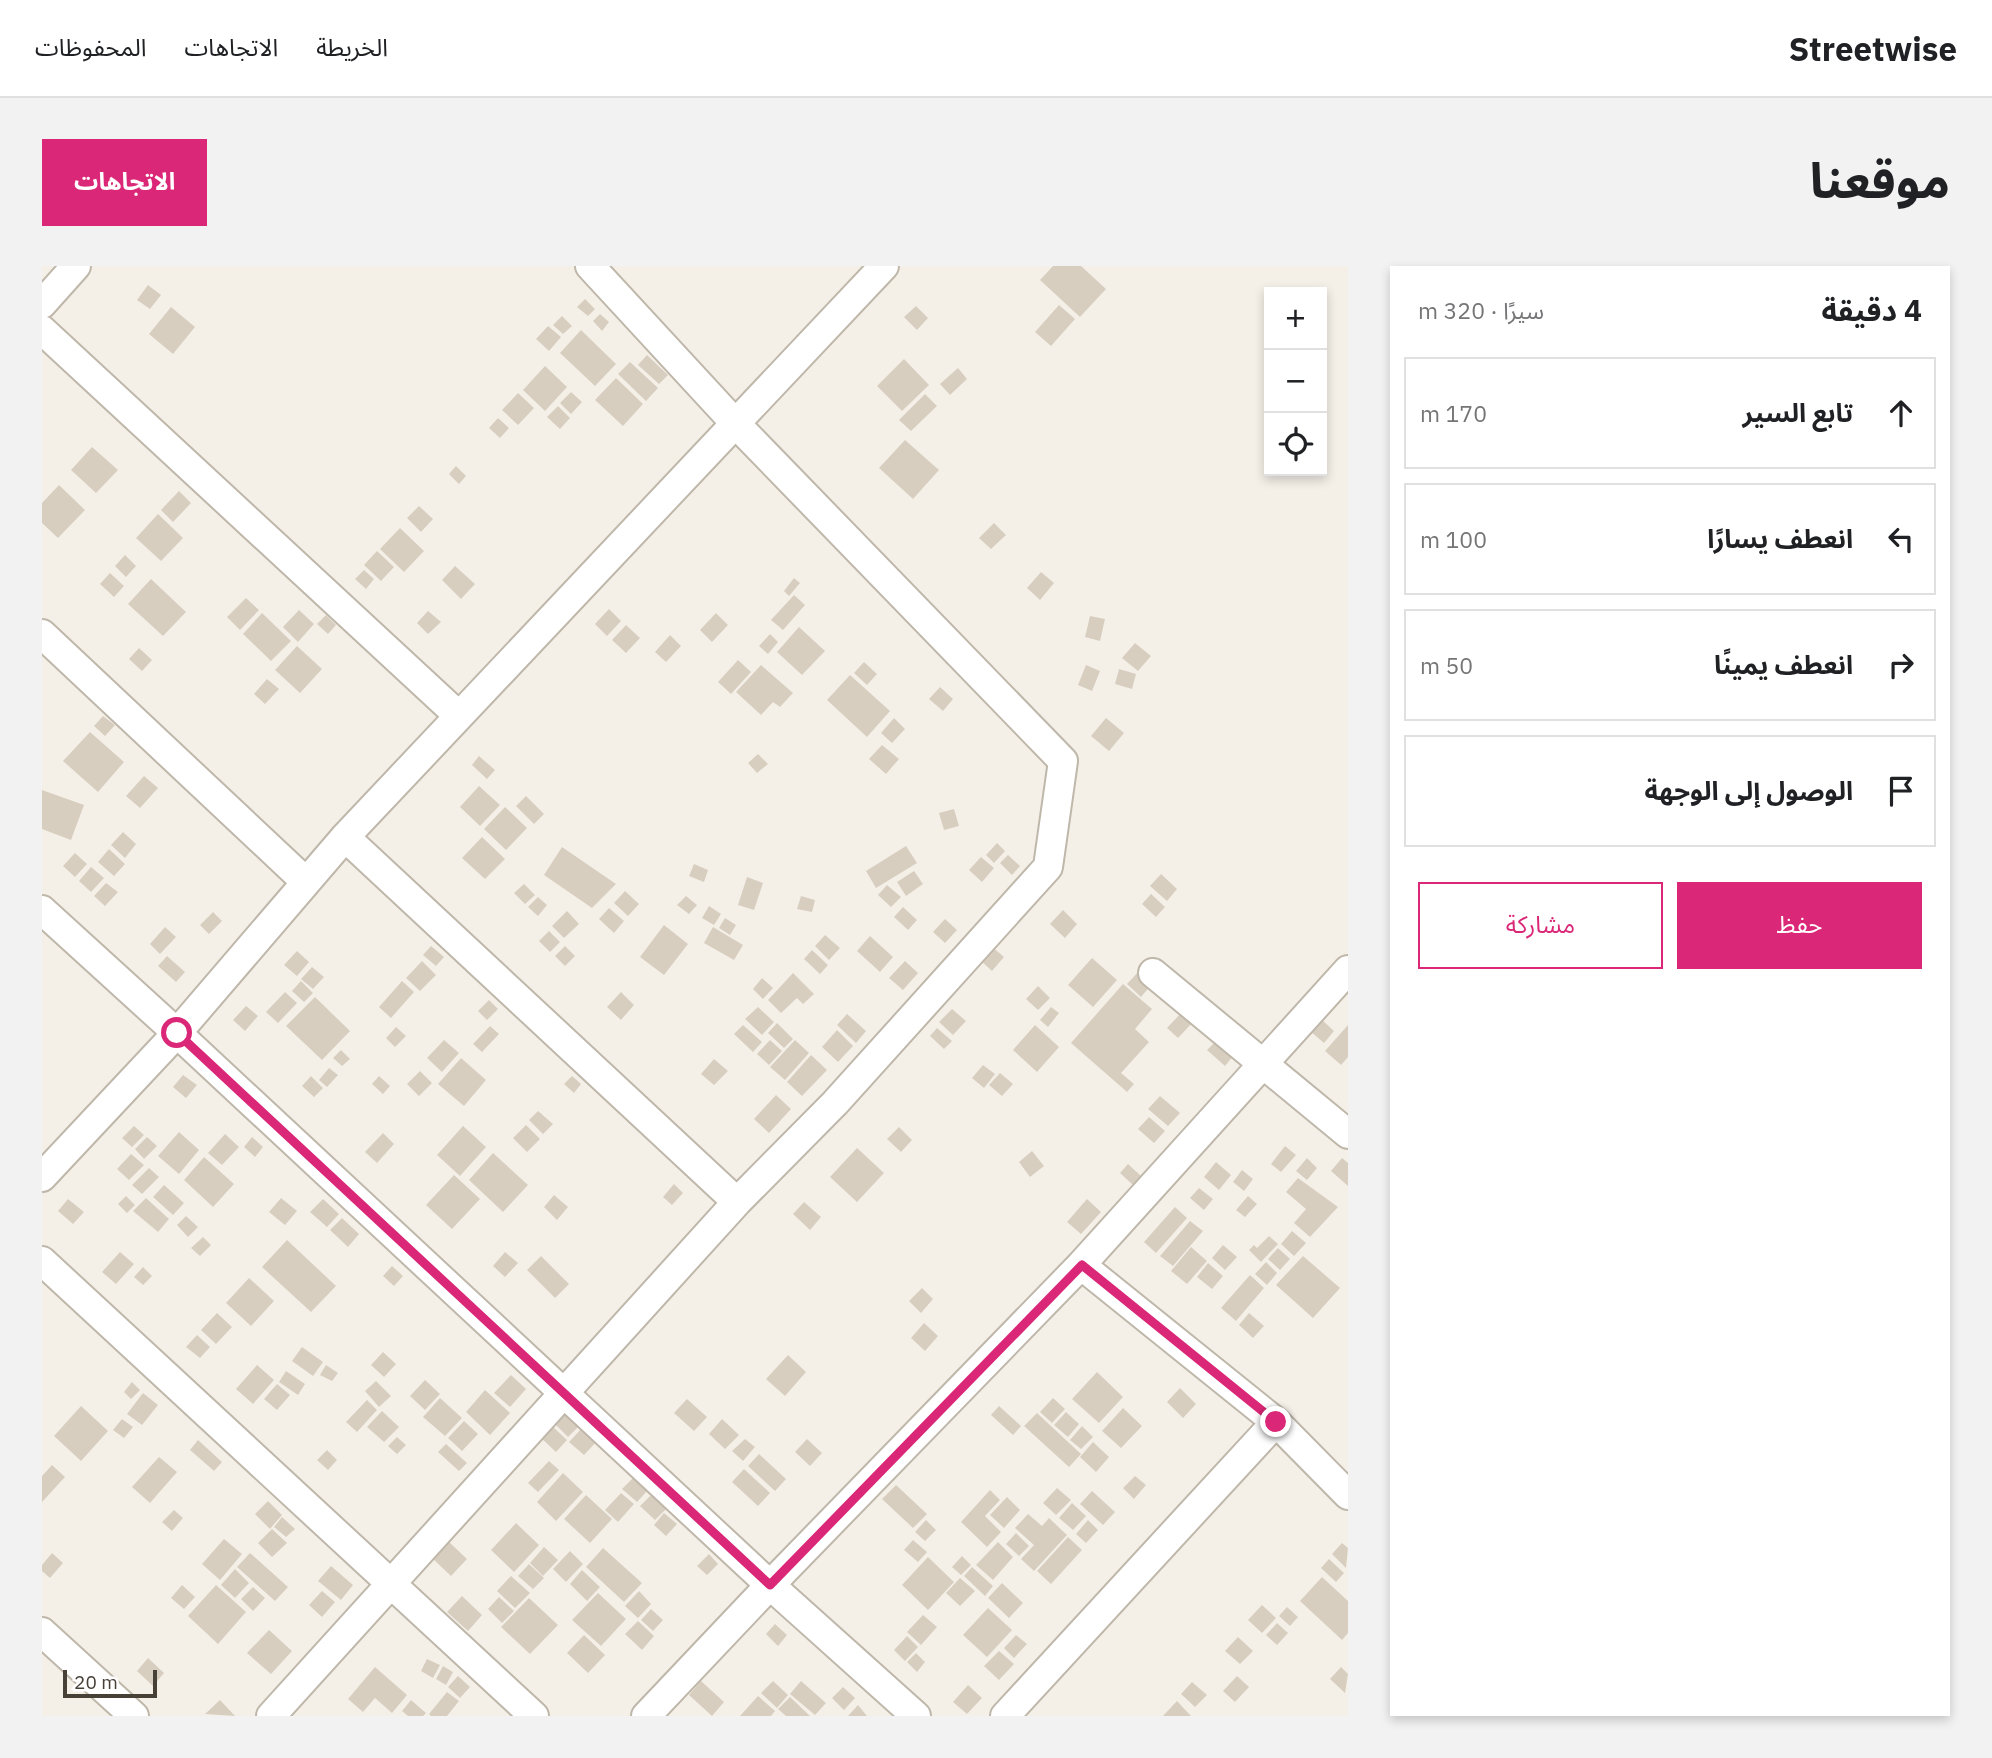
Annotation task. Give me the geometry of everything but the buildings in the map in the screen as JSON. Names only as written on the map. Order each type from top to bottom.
[{"type":"street","points":[[42,304],[76,266]]},
{"type":"street","points":[[271,1716],[737,1202],[835,1103],[1048,867],[1063,761],[736,423],[590,266]]},
{"type":"street","points":[[42,1177],[177,1033],[345,836],[884,266]]},
{"type":"street","points":[[42,330],[459,716]]},
{"type":"street","points":[[42,634],[306,882]]},
{"type":"street","points":[[345,836],[737,1202]]},
{"type":"street","points":[[42,910],[770,1585],[916,1716]]},
{"type":"street","points":[[646,1716],[1082,1265],[1348,970]]},
{"type":"street","points":[[1153,973],[1348,1134]]},
{"type":"street","points":[[42,1261],[534,1716]]},
{"type":"street","points":[[1082,1265],[1276,1422],[1348,1494]]},
{"type":"street","points":[[1005,1716],[1276,1422]]},
{"type":"street","points":[[42,1632],[134,1716]]},
{"type":"route","points":[[177,1033],[770,1585],[1082,1265],[1276,1422]]}]
